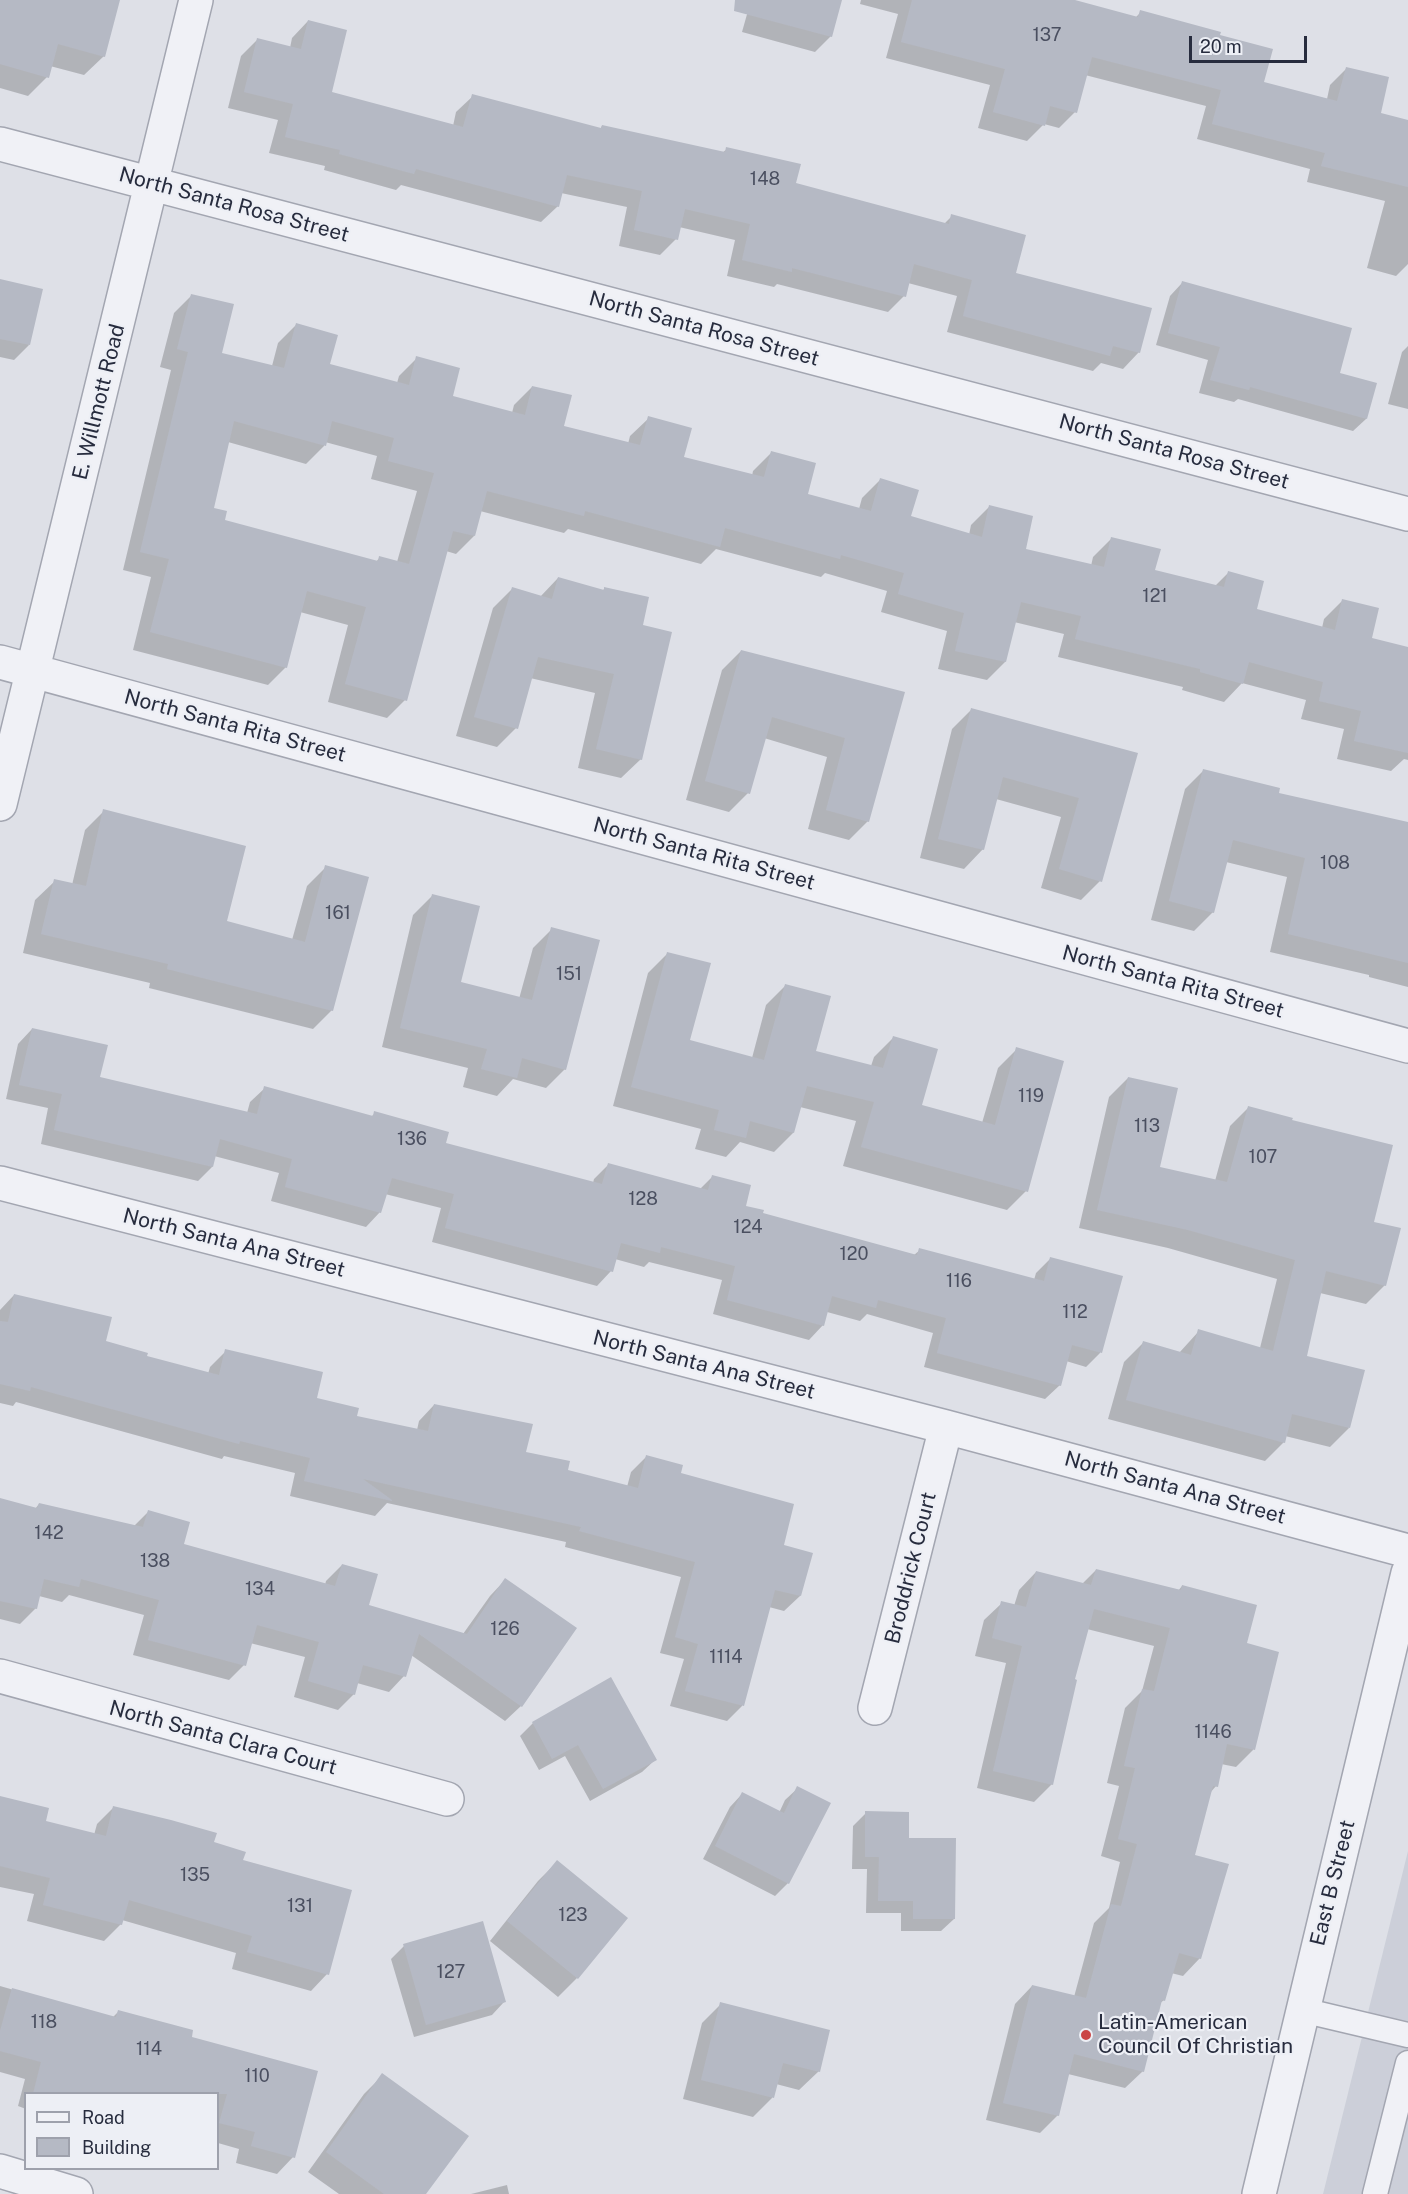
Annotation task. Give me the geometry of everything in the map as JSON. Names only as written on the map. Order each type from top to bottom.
[{"type":"street","name":"E. Willmott Road","points":[[0,804],[153,184],[196,0]]},
{"type":"street","name":"North Santa Rosa Street","points":[[0,144],[1408,514]]},
{"type":"street","name":"North Santa Rita Street","points":[[0,662],[1408,1046]]},
{"type":"street","name":"North Santa Ana Street","points":[[0,1183],[946,1427],[1408,1551]]},
{"type":"street","name":"Broddrick Court","points":[[875,1708],[946,1427]]},
{"type":"street","name":"East B Street","points":[[1259,2194],[1408,1573]]},
{"type":"street","name":"North Santa Clara Court","points":[[0,1676],[447,1799]]},
{"type":"street","points":[[0,2170],[76,2194]]},
{"type":"lane","points":[[1302,2010],[1408,2036]]},
{"type":"lane","points":[[1375,2194],[1408,2063]]},
{"type":"shaded area","points":[[1408,1851],[1408,2194],[1323,2194]]},
{"type":"building","points":[[0,0],[120,0],[105,57],[58,44],[49,78],[0,64]]},
{"type":"building","points":[[735,0],[842,0],[832,37],[734,11]]},
{"type":"building","points":[[912,0],[1075,0],[1138,17],[1140,10],[1273,49],[1264,82],[1337,101],[1346,67],[1389,77],[1381,113],[1408,120],[1408,187],[1321,166],[1325,153],[1212,124],[1221,90],[1092,57],[1077,113],[1050,106],[1045,126],[993,112],[1005,69],[901,42]]},
{"type":"building","points":[[308,20],[347,30],[332,92],[463,127],[472,94],[601,128],[602,125],[725,152],[726,147],[801,164],[796,183],[949,224],[951,214],[1026,235],[1016,273],[1152,308],[1140,353],[1113,346],[1110,356],[963,316],[972,280],[914,264],[906,297],[792,268],[792,272],[742,260],[750,224],[685,209],[678,240],[634,230],[642,191],[567,175],[559,207],[416,169],[414,174],[339,154],[340,150],[285,137],[293,104],[244,92],[257,38],[301,49]]},
{"type":"building","points":[[0,279],[43,289],[30,345],[0,339]]},
{"type":"building","points":[[1182,281],[1352,328],[1340,373],[1377,383],[1367,419],[1250,387],[1249,390],[1210,380],[1220,347],[1168,333]]},
{"type":"building","points":[[191,294],[234,304],[222,353],[284,368],[296,323],[338,335],[330,364],[409,385],[416,356],[460,368],[453,396],[525,415],[532,386],[572,395],[564,426],[640,445],[648,416],[692,428],[684,457],[764,477],[771,451],[816,463],[808,494],[871,511],[880,478],[919,490],[911,516],[982,537],[989,505],[1033,516],[1026,549],[1104,567],[1111,537],[1161,549],[1155,570],[1224,587],[1228,571],[1264,581],[1257,609],[1335,630],[1342,599],[1379,608],[1372,638],[1408,647],[1408,753],[1354,741],[1361,711],[1319,701],[1323,682],[1249,662],[1243,684],[1200,672],[1200,669],[1075,639],[1081,616],[1021,602],[1006,662],[955,651],[964,613],[898,594],[904,573],[841,555],[840,559],[725,528],[720,547],[585,511],[584,516],[487,491],[475,536],[453,531],[407,701],[345,684],[366,607],[307,591],[287,668],[150,632],[169,559],[140,552],[188,352],[177,349]],"holes":[[[234,421],[326,446],[332,421],[394,438],[388,461],[434,473],[409,564],[379,556],[378,561],[225,520],[227,511],[214,508]]]},
{"type":"building","points":[[558,577],[604,590],[604,587],[649,597],[643,625],[672,632],[642,760],[596,749],[614,674],[538,657],[518,729],[474,717],[512,587],[552,599]]},
{"type":"building","points":[[741,650],[905,692],[869,822],[826,810],[845,738],[772,717],[750,794],[705,781]]},
{"type":"building","points":[[971,708],[1138,753],[1102,882],[1059,869],[1079,798],[1003,777],[984,850],[938,839]]},
{"type":"building","points":[[1203,769],[1280,788],[1279,793],[1408,822],[1408,963],[1288,934],[1305,858],[1233,840],[1214,913],[1169,901]]},
{"type":"building","points":[[103,809],[246,846],[227,921],[305,942],[325,865],[369,877],[333,1011],[167,969],[168,964],[41,934],[54,879],[86,886]]},
{"type":"building","points":[[432,894],[480,906],[461,982],[532,1000],[551,927],[600,940],[566,1070],[522,1058],[517,1078],[481,1069],[487,1049],[400,1028]]},
{"type":"building","points":[[667,952],[711,963],[690,1040],[764,1060],[785,984],[831,996],[816,1051],[883,1068],[893,1036],[938,1049],[922,1105],[995,1125],[1016,1047],[1064,1061],[1028,1192],[861,1147],[874,1102],[807,1086],[794,1133],[750,1121],[746,1138],[714,1130],[719,1110],[631,1087]]},
{"type":"building","points":[[32,1028],[108,1045],[100,1077],[257,1114],[264,1086],[373,1116],[374,1111],[449,1132],[446,1143],[602,1184],[608,1163],[708,1190],[712,1175],[751,1185],[746,1206],[764,1210],[763,1213],[917,1255],[919,1248],[1044,1281],[1050,1257],[1123,1276],[1102,1353],[1072,1345],[1061,1386],[937,1353],[946,1318],[878,1300],[876,1308],[832,1296],[824,1326],[727,1300],[735,1266],[661,1247],[660,1253],[621,1243],[613,1272],[445,1228],[454,1194],[392,1178],[381,1213],[285,1187],[292,1159],[220,1139],[213,1167],[54,1130],[62,1094],[19,1085]]},
{"type":"building","points":[[1128,1077],[1178,1088],[1160,1167],[1227,1182],[1248,1106],[1293,1118],[1292,1120],[1393,1145],[1374,1222],[1401,1228],[1386,1286],[1326,1271],[1307,1356],[1365,1370],[1350,1428],[1292,1414],[1285,1443],[1126,1400],[1143,1341],[1191,1355],[1198,1329],[1273,1351],[1295,1260],[1188,1230],[1097,1210]]},
{"type":"building","points":[[14,1294],[112,1317],[106,1341],[148,1353],[147,1356],[219,1375],[225,1349],[323,1372],[317,1398],[359,1408],[357,1416],[428,1431],[434,1404],[533,1424],[526,1452],[570,1461],[568,1470],[638,1488],[646,1455],[683,1465],[681,1473],[794,1504],[784,1545],[813,1553],[801,1596],[775,1590],[744,1706],[685,1691],[698,1644],[675,1637],[695,1562],[579,1531],[581,1527],[363,1479],[392,1501],[304,1481],[310,1458],[240,1441],[239,1444],[31,1387],[30,1391],[0,1384],[0,1321],[8,1322]]},
{"type":"building","points":[[0,1498],[37,1508],[39,1503],[143,1527],[148,1510],[190,1522],[184,1544],[335,1586],[342,1564],[378,1574],[369,1605],[467,1634],[505,1578],[577,1628],[522,1707],[419,1634],[406,1677],[363,1665],[355,1695],[308,1681],[319,1642],[257,1625],[246,1666],[148,1640],[159,1600],[81,1579],[79,1587],[44,1579],[37,1609],[0,1601]]},
{"type":"building","points":[[1096,1569],[1181,1590],[1182,1585],[1257,1605],[1247,1643],[1279,1652],[1255,1750],[1227,1744],[1218,1787],[1213,1786],[1195,1855],[1229,1864],[1201,1959],[1179,1953],[1165,2001],[1162,2000],[1144,2072],[1074,2054],[1059,2116],[1003,2103],[1032,1985],[1086,1998],[1111,1904],[1121,1906],[1137,1844],[1118,1839],[1135,1768],[1124,1766],[1142,1689],[1154,1691],[1170,1628],[1094,1609],[1075,1679],[1077,1680],[1053,1785],[993,1771],[1022,1646],[992,1638],[1001,1601],[1026,1607],[1036,1571],[1091,1585]]},
{"type":"building","points":[[611,1677],[657,1760],[603,1789],[578,1745],[552,1759],[532,1722]]},
{"type":"building","points":[[797,1786],[831,1803],[789,1884],[715,1846],[742,1792],[784,1813]]},
{"type":"building","points":[[0,1796],[49,1808],[46,1821],[106,1836],[113,1806],[171,1820],[217,1833],[214,1842],[246,1852],[243,1860],[352,1890],[329,1975],[247,1952],[252,1936],[129,1900],[122,1925],[43,1905],[50,1878],[0,1866]]},
{"type":"building","points":[[865,1811],[909,1812],[909,1838],[956,1838],[955,1919],[913,1919],[913,1901],[878,1901],[879,1857],[865,1857]]},
{"type":"building","points":[[557,1860],[628,1918],[578,1979],[507,1921]]},
{"type":"building","points":[[483,1921],[506,2002],[426,2025],[403,1944]]},
{"type":"building","points":[[12,1988],[116,2017],[118,2010],[193,2030],[192,2037],[318,2071],[295,2158],[251,2146],[255,2132],[219,2123],[227,2094],[219,2094],[219,2092],[34,2092],[41,2062],[0,2051],[0,2031]]},
{"type":"building","points":[[720,2002],[830,2030],[820,2072],[783,2063],[774,2098],[701,2080]]},
{"type":"building","points":[[382,2073],[469,2136],[426,2194],[384,2194],[326,2152]]},
{"type":"place","name":"Latin-American Council Of Christian","points":[[1086,2035]]}]
